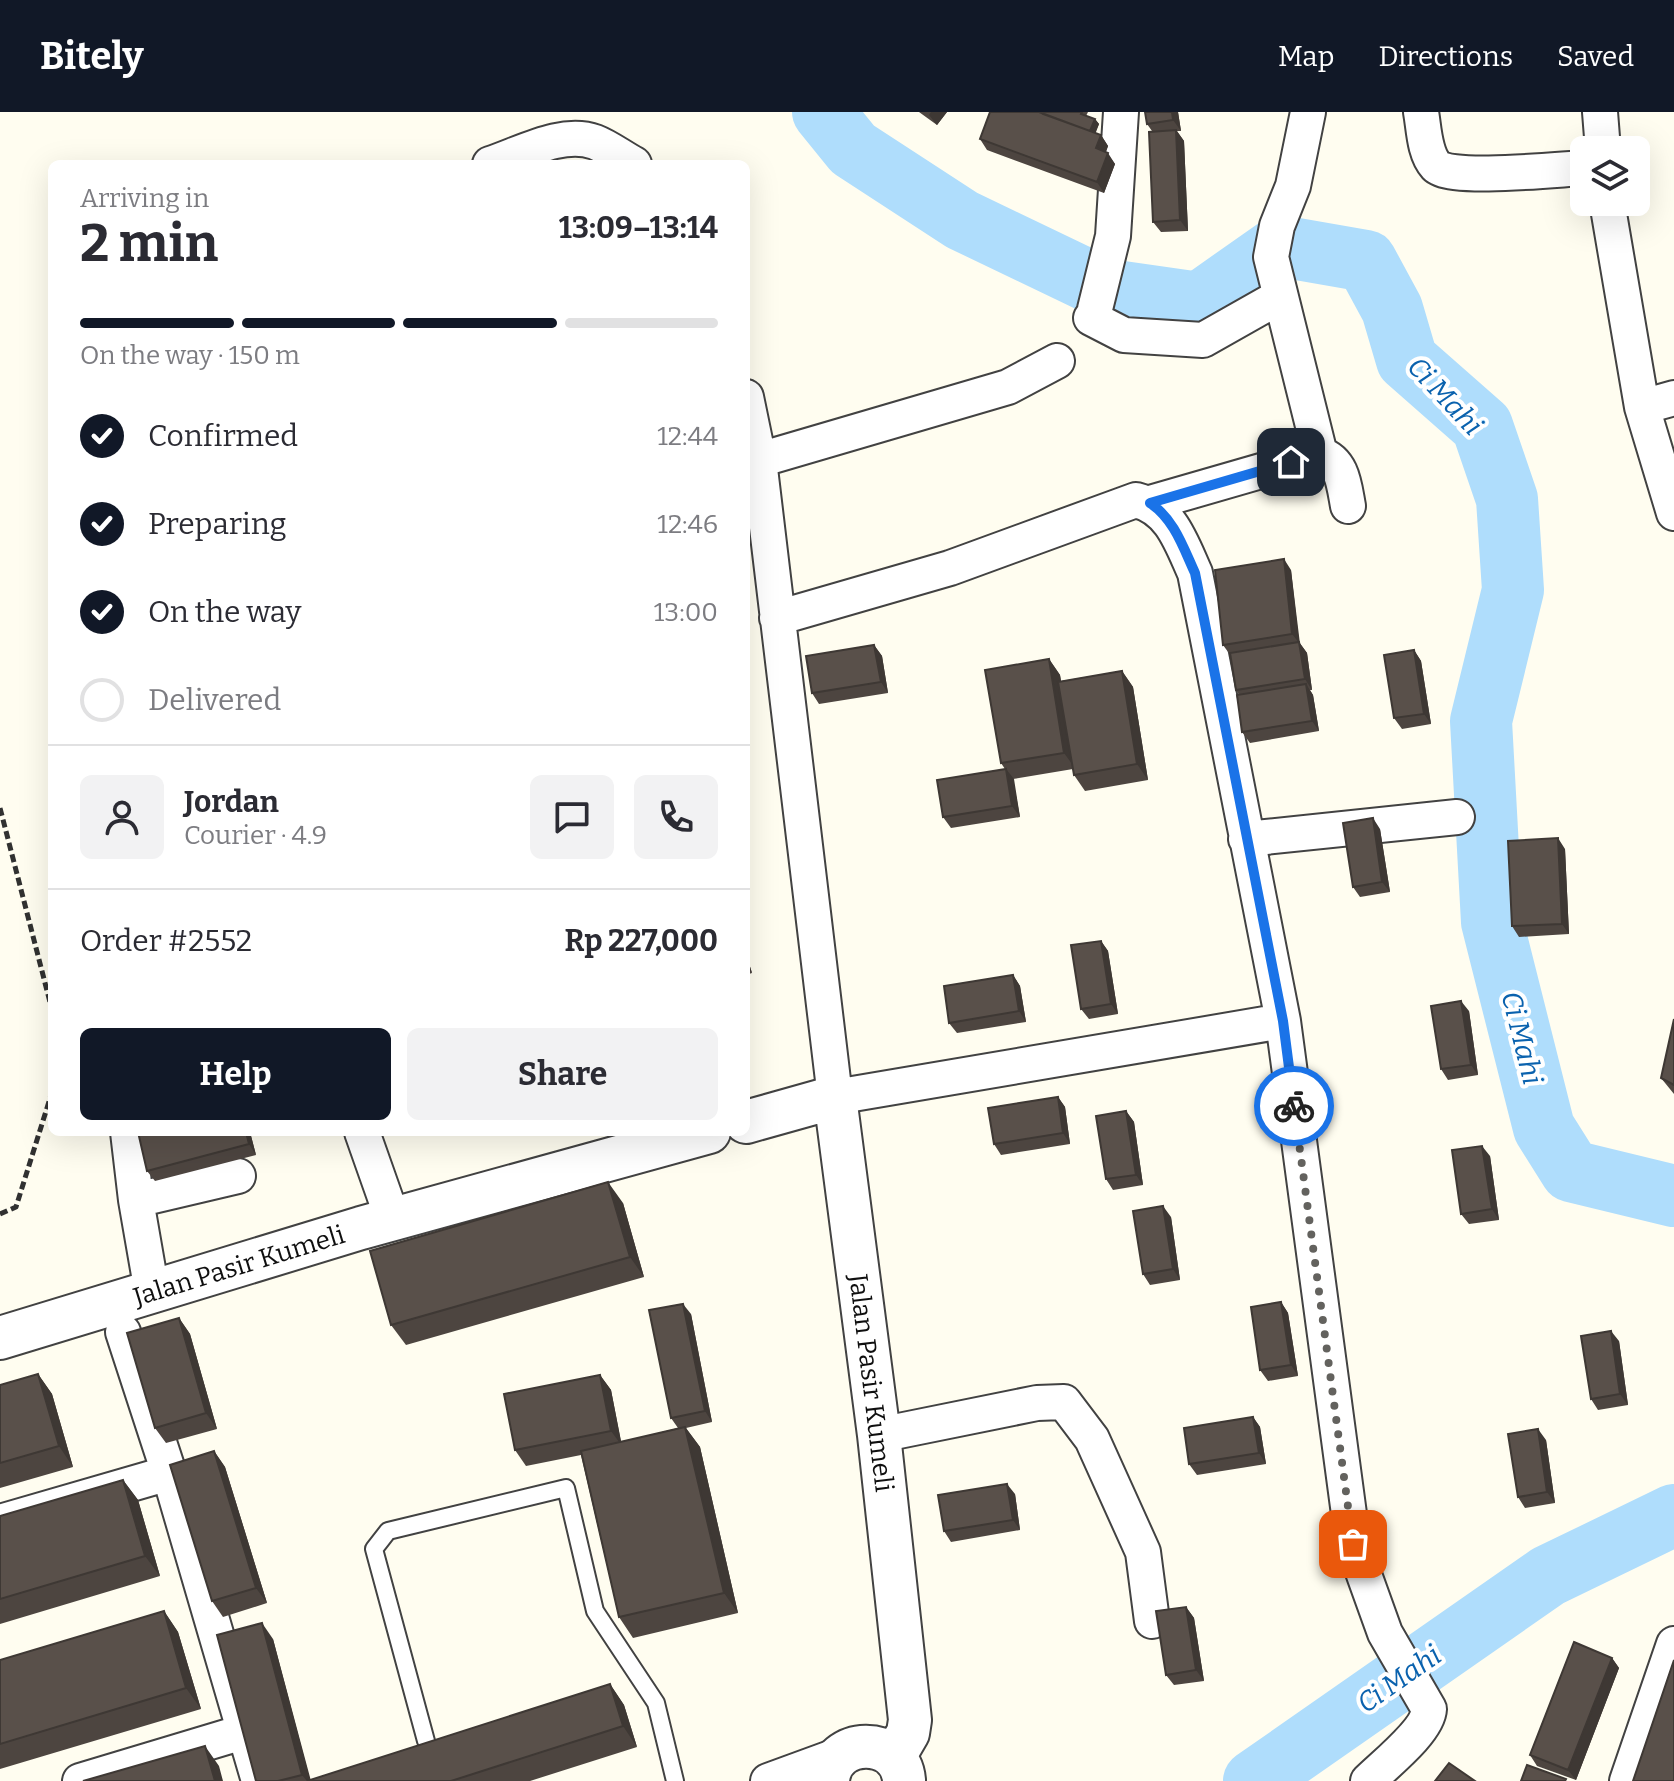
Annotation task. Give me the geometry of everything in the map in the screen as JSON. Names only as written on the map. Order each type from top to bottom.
[{"type":"street","points":[[1121,112],[1113,236],[1093,313],[1124,335],[1203,340],[1277,290]]},
{"type":"street","points":[[1308,112],[1293,186],[1277,226],[1271,257],[1320,454]]},
{"type":"street","points":[[1421,112],[1429,152],[1435,165],[1444,171],[1492,174],[1570,169]]},
{"type":"street","points":[[1600,112],[1602,136]]},
{"type":"street","points":[[502,160],[566,138],[581,138],[597,142],[627,160]]},
{"type":"street","points":[[1611,216],[1658,402],[1674,513]]},
{"type":"street","points":[[835,1097],[751,429],[1008,387],[1057,361]]},
{"type":"street","points":[[1150,503],[1320,454],[1329,457],[1339,467],[1348,506]]},
{"type":"street","points":[[777,618],[950,568],[1136,500],[1150,503],[1162,511],[1176,532],[1195,573],[1283,1021],[1353,1544],[1378,1617],[1429,1709],[1429,1718],[1368,1781]]},
{"type":"street","points":[[1246,839],[1457,817]]},
{"type":"street","points":[[750,1121],[835,1097],[1283,1021]]},
{"type":"street","name":"Jalan Pasir Kumeli","points":[[835,1097],[879,1435],[910,1720],[899,1769]]},
{"type":"street","points":[[128,1136],[152,1292]]},
{"type":"street","points":[[363,1136],[393,1220]]},
{"type":"street","name":"Jalan Pasir Kumeli","points":[[0,1338],[393,1220],[695,1136]]},
{"type":"street","points":[[136,1200],[238,1176]]},
{"type":"street","points":[[123,1332],[169,1473],[259,1781]]},
{"type":"street","points":[[879,1435],[1037,1403],[1064,1402],[1092,1439],[1143,1552],[1152,1621]]},
{"type":"street","points":[[0,1522],[169,1473]]},
{"type":"street","points":[[1627,1781],[1674,1644]]},
{"type":"street","points":[[80,1781],[243,1732]]},
{"type":"street","name":"Jalan Pasir Kumeli","points":[[834,1768],[858,1746],[878,1747],[899,1769]]},
{"type":"street","points":[[768,1781],[834,1768]]},
{"type":"lane","points":[[426,1741],[374,1549],[379,1539],[388,1531],[566,1488],[595,1611],[656,1703],[675,1781]]},
{"type":"path","points":[[0,808],[48,994]]},
{"type":"path","points":[[0,1214],[16,1207],[48,1105]]},
{"type":"building","points":[[990,112],[1039,112],[1101,135],[1096,148],[1108,153],[1097,182],[980,139]]},
{"type":"building","points":[[1044,112],[1082,112],[1095,119],[1090,131]]},
{"type":"building","points":[[1145,112],[1172,112],[1173,120],[1147,124]]},
{"type":"building","points":[[1176,130],[1180,220],[1153,222],[1149,132]]},
{"type":"building","points":[[1284,559],[1292,634],[1223,645],[1215,570]]},
{"type":"building","points":[[1299,642],[1305,679],[1236,690],[1230,653]]},
{"type":"building","points":[[874,645],[881,682],[812,693],[806,656]]},
{"type":"building","points":[[1414,650],[1424,714],[1394,718],[1384,655]]},
{"type":"building","points":[[1049,659],[1064,753],[1001,763],[985,670]]},
{"type":"building","points":[[1122,671],[1137,764],[1074,775],[1058,682]]},
{"type":"building","points":[[1306,684],[1312,721],[1242,732],[1237,695]]},
{"type":"building","points":[[1006,769],[1012,806],[943,817],[937,780]]},
{"type":"building","points":[[1373,818],[1382,882],[1353,887],[1343,823]]},
{"type":"building","points":[[1558,838],[1562,924],[1512,926],[1508,841]]},
{"type":"building","points":[[1101,941],[1111,1004],[1081,1009],[1071,945]]},
{"type":"building","points":[[1013,975],[1019,1011],[949,1023],[944,986]]},
{"type":"building","points":[[1461,1001],[1471,1065],[1441,1069],[1431,1006]]},
{"type":"building","points":[[1674,1019],[1674,1085],[1661,1078]]},
{"type":"building","points":[[1058,1097],[1063,1133],[994,1144],[988,1108]]},
{"type":"building","points":[[1126,1111],[1136,1175],[1106,1179],[1096,1116]]},
{"type":"building","points":[[139,1136],[247,1136],[249,1144],[147,1171]]},
{"type":"building","points":[[1482,1146],[1492,1209],[1461,1214],[1452,1150]]},
{"type":"building","points":[[608,1182],[630,1257],[391,1325],[370,1251]]},
{"type":"building","points":[[1163,1206],[1173,1269],[1143,1274],[1133,1211]]},
{"type":"building","points":[[1281,1302],[1291,1365],[1260,1370],[1251,1307]]},
{"type":"building","points":[[683,1304],[705,1411],[671,1418],[649,1310]]},
{"type":"building","points":[[179,1318],[206,1413],[155,1428],[127,1333]]},
{"type":"building","points":[[1611,1331],[1620,1394],[1591,1399],[1581,1336]]},
{"type":"building","points":[[38,1374],[59,1446],[0,1463],[0,1385]]},
{"type":"building","points":[[600,1375],[611,1431],[515,1450],[504,1394]]},
{"type":"building","points":[[1253,1417],[1259,1453],[1189,1464],[1184,1428]]},
{"type":"building","points":[[685,1427],[724,1593],[619,1617],[581,1451]]},
{"type":"building","points":[[1538,1429],[1547,1492],[1518,1497],[1508,1434]]},
{"type":"building","points":[[214,1451],[256,1588],[212,1601],[170,1465]]},
{"type":"building","points":[[123,1480],[145,1556],[0,1599],[0,1516]]},
{"type":"building","points":[[1007,1484],[1013,1520],[944,1531],[938,1495]]},
{"type":"building","points":[[1186,1607],[1196,1670],[1166,1675],[1156,1611]]},
{"type":"building","points":[[164,1611],[186,1688],[0,1744],[0,1660]]},
{"type":"building","points":[[262,1623],[302,1775],[278,1781],[256,1781],[217,1635]]},
{"type":"building","points":[[1574,1642],[1612,1658],[1568,1770],[1530,1755]]},
{"type":"building","points":[[1674,1660],[1674,1781],[1633,1781]]},
{"type":"building","points":[[610,1684],[623,1726],[451,1781],[307,1781]]},
{"type":"building","points":[[205,1746],[215,1781],[83,1781]]},
{"type":"building","points":[[1449,1763],[1475,1781],[1435,1781]]},
{"type":"building","points":[[1527,1765],[1566,1779],[1521,1781]]},
{"type":"waterway","name":"Ci Mahi","points":[[823,112],[853,149],[962,220],[1108,290],[1199,303],[1280,246],[1366,261],[1392,309],[1407,360],[1482,426],[1507,499],[1513,590],[1481,721],[1492,922],[1544,1128],[1571,1171],[1674,1196]]},
{"type":"waterway","name":"Ci Mahi","points":[[1254,1781],[1548,1576],[1674,1515]]},
{"type":"way so far","points":[[1294,1106],[1353,1544]]},
{"type":"route","points":[[1291,462],[1150,503],[1162,511],[1176,532],[1195,573],[1283,1021],[1294,1106]]}]
